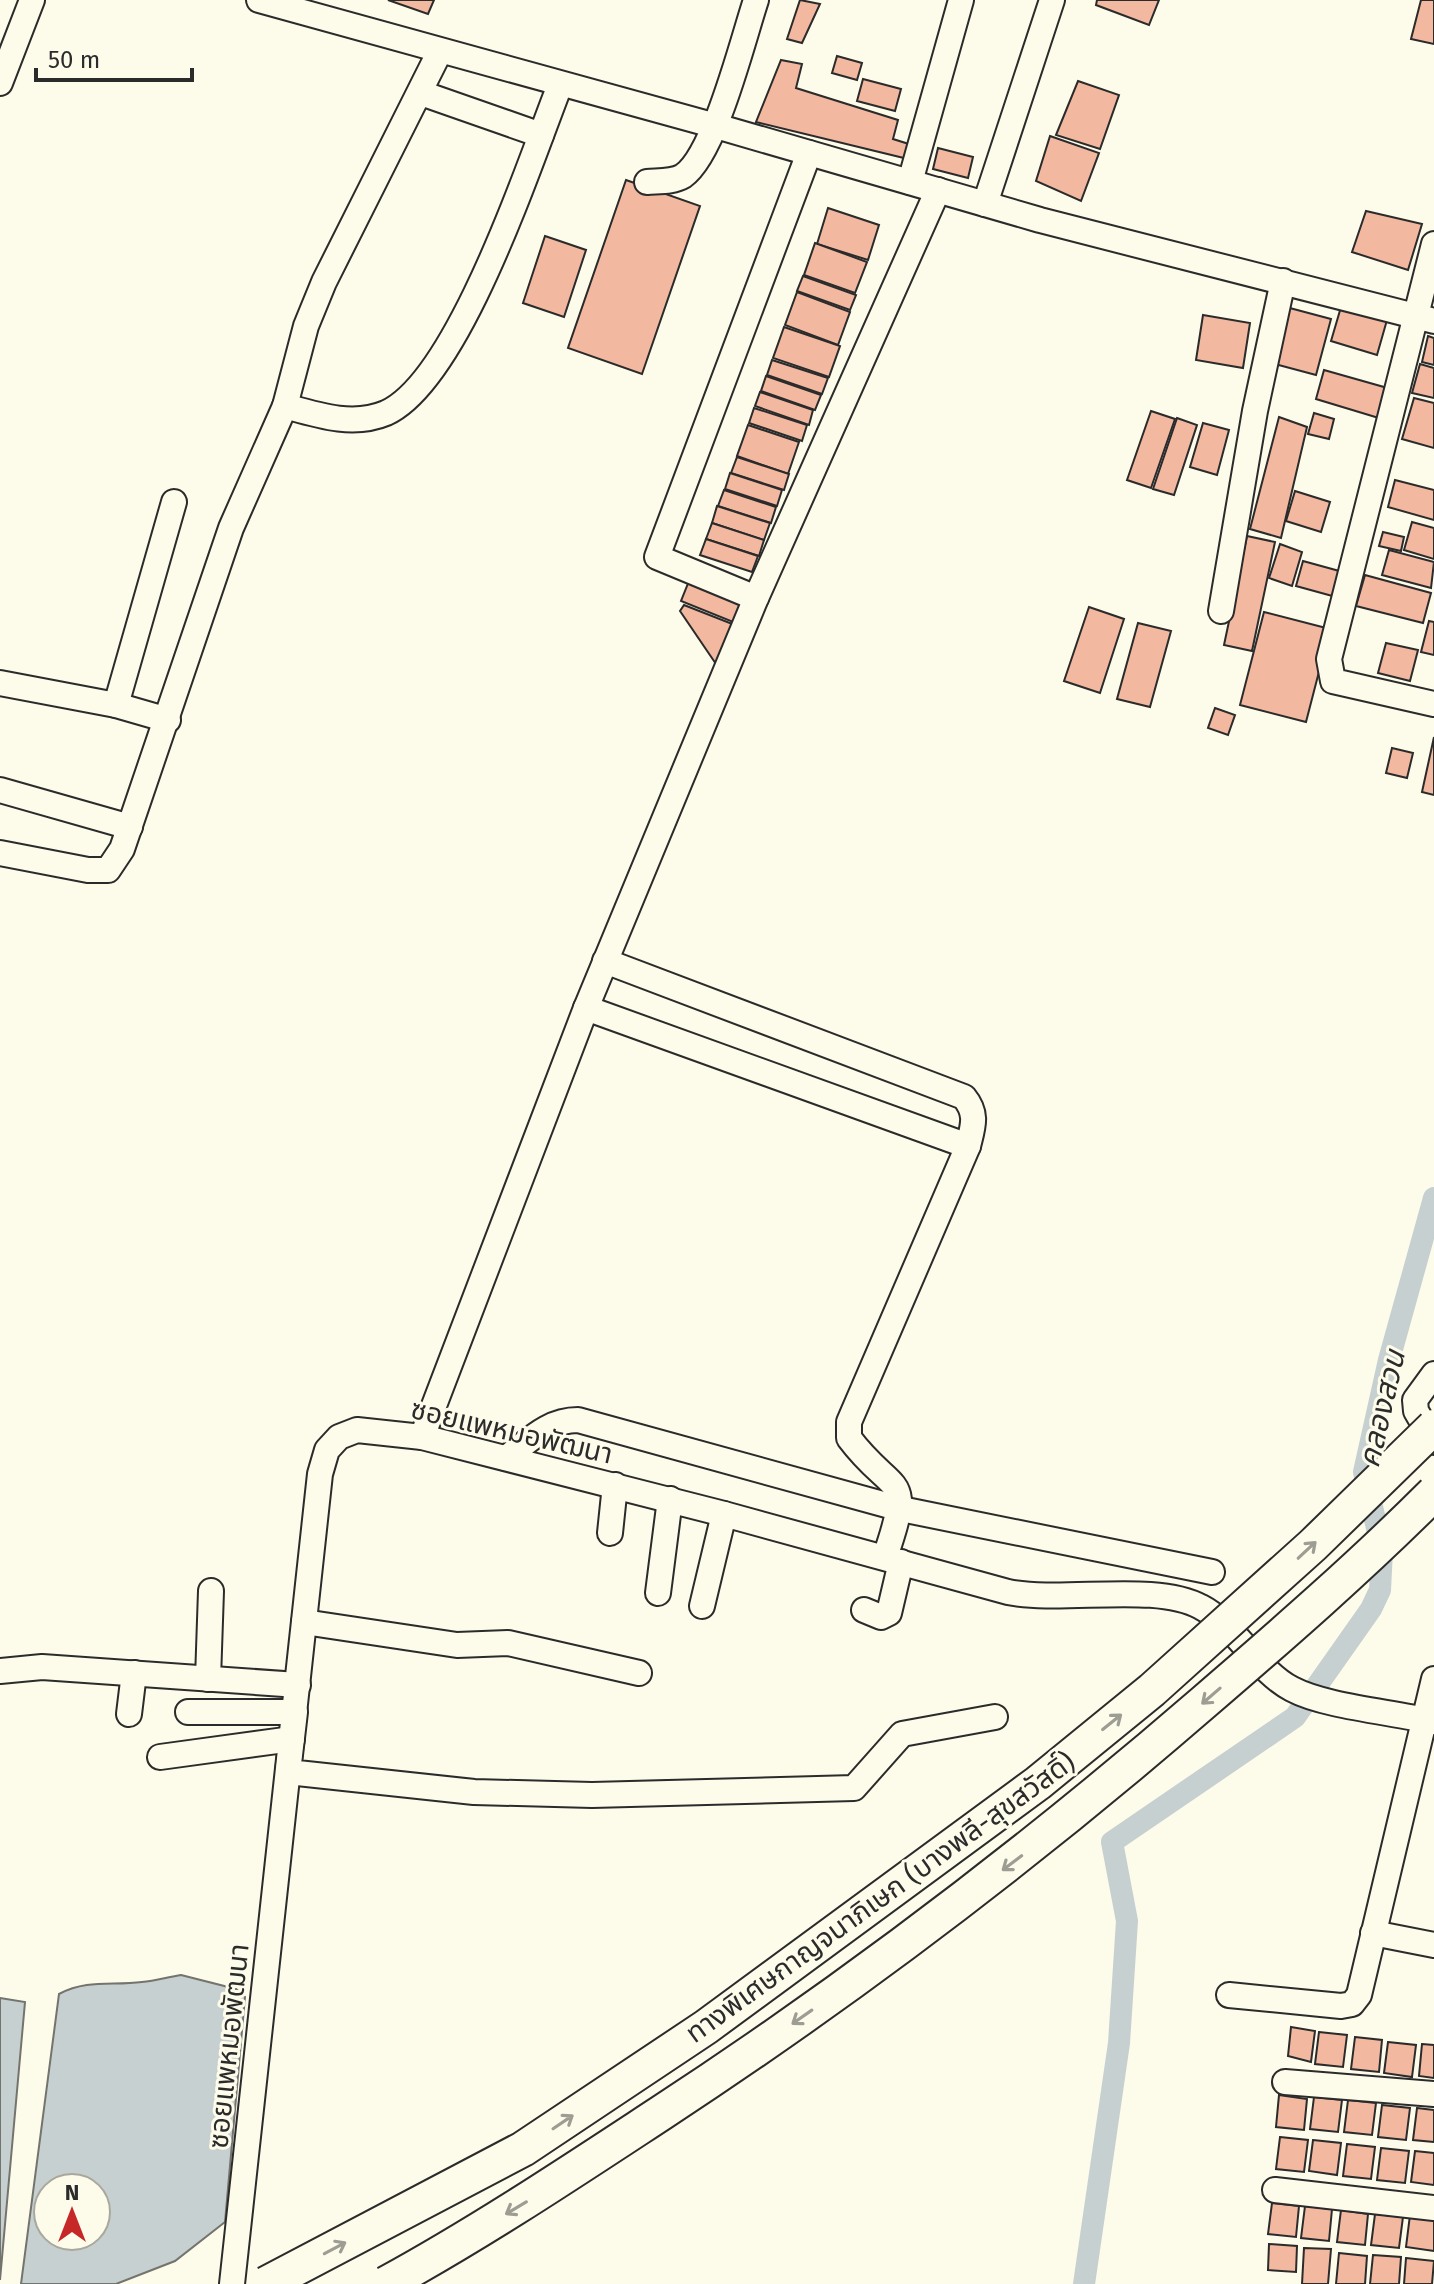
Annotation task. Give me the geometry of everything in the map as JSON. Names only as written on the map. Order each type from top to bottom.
[{"type":"highway","name":"ทางพิเศษกาญจนาภิเษก (บางพลี-สุขสวัสดิ์)","points":[[266,2284],[523,2149],[706,2027],[1038,1783],[1152,1690],[1313,1545],[1434,1427]]},
{"type":"highway","name":"ทางพิเศษกาญจนาภิเษก (บางพลี-สุขสวัสดิ์)","points":[[386,2284],[527,2201],[717,2076],[896,1952],[1057,1829],[1356,1571],[1434,1493]]},
{"type":"street","points":[[0,83],[32,0]]},
{"type":"street","points":[[259,0],[308,6],[440,51],[985,204],[1425,318]]},
{"type":"street","points":[[647,182],[682,177],[691,169],[716,126],[756,0]]},
{"type":"street","points":[[910,182],[961,0]]},
{"type":"street","points":[[985,204],[1052,0]]},
{"type":"street","points":[[0,853],[88,870],[108,870],[122,849],[231,528],[285,406],[306,326],[324,282],[440,51]]},
{"type":"street","points":[[285,406],[327,417],[359,420],[385,414],[419,388],[468,313],[560,85]]},
{"type":"street","points":[[421,93],[541,135]]},
{"type":"street","points":[[756,598],[657,557],[809,153]]},
{"type":"street","points":[[422,1437],[605,961],[756,598],[938,190]]},
{"type":"street","points":[[1434,244],[1425,318],[1329,671],[1333,681],[1346,686],[1434,704]]},
{"type":"street","points":[[1221,611],[1255,411],[1283,281]]},
{"type":"street","points":[[116,705],[174,502]]},
{"type":"street","points":[[0,683],[116,705],[168,720]]},
{"type":"street","points":[[0,790],[130,827]]},
{"type":"street","points":[[605,961],[964,1097],[973,1108],[975,1119],[968,1146],[849,1422],[849,1438],[856,1448],[897,1486],[901,1509],[889,1613],[881,1617],[864,1610]]},
{"type":"street","points":[[586,1008],[968,1146]]},
{"type":"street","points":[[1434,1374],[1415,1400],[1416,1411],[1434,1442]]},
{"type":"street","points":[[506,1458],[549,1425],[560,1420],[578,1420],[901,1509],[1212,1572]]},
{"type":"street","name":"ซอยแพหมอพัฒนา","points":[[232,2284],[320,1474],[327,1450],[339,1437],[357,1430],[422,1437],[670,1499],[1039,1598],[1144,1596],[1175,1599],[1202,1607],[1291,1689],[1429,1721]]},
{"type":"street","points":[[610,1533],[615,1485]]},
{"type":"street","points":[[658,1593],[670,1499]]},
{"type":"street","points":[[702,1606],[724,1514]]},
{"type":"street","points":[[208,1679],[211,1591]]},
{"type":"street","points":[[304,1622],[457,1645],[508,1643],[639,1673]]},
{"type":"street","points":[[0,1671],[42,1667],[298,1685]]},
{"type":"street","points":[[129,1714],[134,1673]]},
{"type":"street","points":[[1229,1995],[1341,2006],[1352,2004],[1359,1995],[1429,1721],[1434,1679]]},
{"type":"street","points":[[188,1712],[295,1712],[288,1772],[474,1792],[592,1795],[854,1788],[902,1734],[995,1717]]},
{"type":"street","points":[[160,1757],[292,1739]]},
{"type":"street","points":[[1373,1933],[1434,1945]]},
{"type":"street","points":[[1285,2082],[1434,2094]]},
{"type":"street","points":[[1275,2190],[1434,2208]]},
{"type":"shaded area","points":[[181,1975],[236,1989],[245,1997],[225,2222],[175,2261],[116,2284],[21,2284],[32,2200],[32,2252],[112,2252],[112,2172],[36,2172],[59,1994],[80,1986],[142,1982]]},
{"type":"shaded area","points":[[0,1998],[25,2002],[0,2280]]},
{"type":"building","points":[[388,0],[434,0],[428,14]]},
{"type":"building","points":[[800,0],[820,4],[802,43],[787,39]]},
{"type":"building","points":[[1097,0],[1159,0],[1149,25],[1096,5]]},
{"type":"building","points":[[1421,0],[1434,0],[1434,44],[1411,39]]},
{"type":"building","points":[[837,56],[862,63],[857,80],[832,73]]},
{"type":"building","points":[[781,60],[802,64],[796,88],[898,120],[893,139],[912,145],[908,159],[756,122]]},
{"type":"building","points":[[863,79],[901,89],[895,111],[857,101]]},
{"type":"building","points":[[1078,81],[1119,95],[1100,149],[1056,135]]},
{"type":"building","points":[[1050,136],[1099,153],[1081,201],[1036,181]]},
{"type":"building","points":[[938,148],[973,157],[968,178],[933,169]]},
{"type":"building","points":[[626,180],[700,206],[642,374],[568,348]]},
{"type":"building","points":[[828,208],[879,225],[868,260],[817,244]]},
{"type":"building","points":[[1366,211],[1422,224],[1408,270],[1352,252]]},
{"type":"building","points":[[545,236],[586,250],[564,317],[523,303]]},
{"type":"building","points":[[815,243],[867,262],[855,293],[804,275]]},
{"type":"building","points":[[803,276],[856,295],[850,310],[797,291]]},
{"type":"building","points":[[797,292],[850,312],[838,345],[785,325]]},
{"type":"building","points":[[1286,307],[1331,319],[1316,375],[1271,363]]},
{"type":"building","points":[[1341,307],[1387,320],[1377,355],[1331,341]]},
{"type":"building","points":[[1203,315],[1250,323],[1243,368],[1196,360]]},
{"type":"building","points":[[784,327],[840,346],[829,377],[773,358]]},
{"type":"building","points":[[1428,336],[1434,338],[1434,365],[1422,362]]},
{"type":"building","points":[[772,360],[828,378],[822,394],[767,375]]},
{"type":"building","points":[[1420,364],[1434,368],[1434,398],[1412,393]]},
{"type":"building","points":[[1324,370],[1391,389],[1382,419],[1316,399]]},
{"type":"building","points":[[766,376],[821,395],[815,410],[761,391]]},
{"type":"building","points":[[760,392],[813,410],[809,425],[755,406]]},
{"type":"building","points":[[1414,398],[1434,403],[1434,448],[1402,439]]},
{"type":"building","points":[[754,408],[807,425],[802,441],[749,423]]},
{"type":"building","points":[[1151,411],[1175,419],[1151,488],[1127,480]]},
{"type":"building","points":[[1314,413],[1334,419],[1329,439],[1308,434]]},
{"type":"building","points":[[1279,417],[1307,427],[1281,538],[1250,529]]},
{"type":"building","points":[[1177,418],[1197,425],[1174,495],[1153,489]]},
{"type":"building","points":[[1203,423],[1229,430],[1217,475],[1190,467]]},
{"type":"building","points":[[748,425],[799,442],[788,474],[737,456]]},
{"type":"building","points":[[737,457],[789,474],[784,490],[731,473]]},
{"type":"building","points":[[730,473],[782,490],[777,506],[725,489]]},
{"type":"building","points":[[1395,480],[1434,490],[1434,520],[1388,507]]},
{"type":"building","points":[[724,490],[776,507],[771,523],[718,506]]},
{"type":"building","points":[[1295,491],[1330,502],[1321,532],[1286,521]]},
{"type":"building","points":[[717,506],[770,523],[764,540],[712,523]]},
{"type":"building","points":[[1412,522],[1434,528],[1434,559],[1404,550]]},
{"type":"building","points":[[712,523],[764,540],[759,556],[706,539]]},
{"type":"building","points":[[1383,532],[1404,537],[1401,551],[1379,546]]},
{"type":"building","points":[[1247,536],[1275,542],[1252,651],[1224,645]]},
{"type":"building","points":[[706,539],[758,556],[752,572],[700,555]]},
{"type":"building","points":[[1280,544],[1302,552],[1292,586],[1269,578]]},
{"type":"building","points":[[1389,550],[1434,562],[1431,588],[1382,575]]},
{"type":"building","points":[[1303,561],[1343,572],[1336,597],[1296,586]]},
{"type":"building","points":[[1365,575],[1431,593],[1423,623],[1356,606]]},
{"type":"building","points":[[691,576],[747,597],[738,624],[681,601]]},
{"type":"building","points":[[684,605],[740,627],[716,664],[680,611]]},
{"type":"building","points":[[1089,607],[1124,619],[1100,693],[1064,681]]},
{"type":"building","points":[[1264,612],[1330,629],[1306,722],[1240,705]]},
{"type":"building","points":[[1429,621],[1434,622],[1434,655],[1421,652]]},
{"type":"building","points":[[1138,623],[1171,631],[1150,707],[1117,699]]},
{"type":"building","points":[[1386,643],[1418,650],[1410,681],[1378,673]]},
{"type":"building","points":[[1215,708],[1235,715],[1228,735],[1208,728]]},
{"type":"building","points":[[1434,737],[1434,795],[1422,792]]},
{"type":"building","points":[[1392,748],[1413,753],[1407,778],[1386,773]]},
{"type":"building","points":[[1291,2027],[1315,2031],[1311,2062],[1288,2056]]},
{"type":"building","points":[[1319,2032],[1347,2035],[1343,2067],[1315,2064]]},
{"type":"building","points":[[1355,2037],[1382,2040],[1379,2072],[1351,2069]]},
{"type":"building","points":[[1388,2042],[1416,2045],[1412,2077],[1384,2073]]},
{"type":"building","points":[[1422,2044],[1434,2045],[1434,2078],[1419,2076]]},
{"type":"building","points":[[1279,2095],[1307,2099],[1304,2130],[1276,2127]]},
{"type":"building","points":[[1314,2097],[1342,2100],[1338,2132],[1310,2129]]},
{"type":"building","points":[[1348,2100],[1376,2103],[1372,2135],[1344,2132]]},
{"type":"building","points":[[1382,2105],[1410,2108],[1406,2140],[1378,2137]]},
{"type":"building","points":[[1417,2108],[1434,2110],[1434,2142],[1413,2140]]},
{"type":"building","points":[[1280,2137],[1308,2140],[1304,2172],[1276,2169]]},
{"type":"building","points":[[1313,2140],[1341,2143],[1337,2175],[1309,2171]]},
{"type":"building","points":[[1347,2144],[1375,2147],[1371,2179],[1343,2176]]},
{"type":"building","points":[[1381,2148],[1409,2151],[1405,2183],[1377,2180]]},
{"type":"building","points":[[1415,2151],[1434,2153],[1434,2185],[1411,2182]]},
{"type":"building","points":[[1272,2203],[1299,2206],[1296,2237],[1268,2234]]},
{"type":"building","points":[[1305,2206],[1332,2209],[1329,2241],[1301,2238]]},
{"type":"building","points":[[1341,2210],[1368,2214],[1365,2245],[1337,2242]]},
{"type":"building","points":[[1375,2214],[1403,2217],[1399,2248],[1371,2245]]},
{"type":"building","points":[[1410,2215],[1434,2218],[1434,2251],[1406,2247]]},
{"type":"building","points":[[1269,2244],[1297,2246],[1296,2272],[1268,2270]]},
{"type":"building","points":[[1304,2248],[1331,2249],[1328,2284],[1302,2284]]},
{"type":"building","points":[[1339,2253],[1367,2256],[1365,2284],[1336,2284]]},
{"type":"building","points":[[1373,2255],[1401,2257],[1399,2284],[1370,2284]]},
{"type":"building","points":[[1406,2258],[1434,2261],[1432,2284],[1404,2284]]},
{"type":"waterway","name":"คลองสวน","points":[[1084,2284],[1119,2043],[1127,1921],[1112,1842],[1295,1717],[1371,1609],[1380,1590],[1382,1550],[1364,1472],[1389,1360],[1434,1198]]}]
